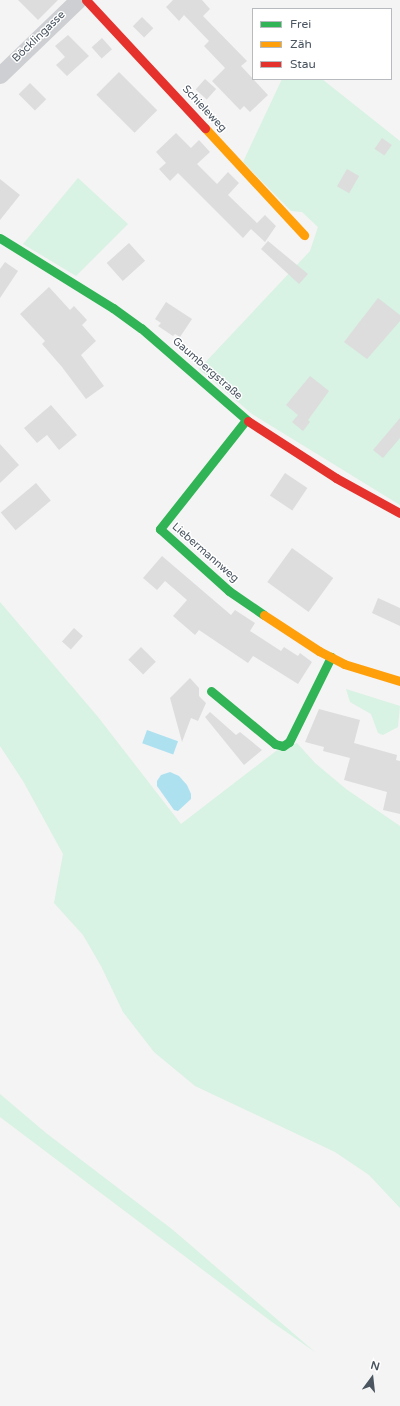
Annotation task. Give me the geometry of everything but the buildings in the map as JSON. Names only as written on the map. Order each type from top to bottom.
[{"type":"street","name":"Böcklingasse","points":[[0,75],[78,0]]},
{"type":"street","name":"Schieleweg","points":[[86,0],[304,235]]},
{"type":"street","name":"Gaumbergstraße","points":[[0,238],[130,320],[163,346],[246,420],[314,466],[400,513]]},
{"type":"street","name":"Liebermannweg","points":[[246,420],[160,530],[198,566],[229,591],[331,657],[344,664],[400,681]]},
{"type":"street","points":[[211,691],[275,744],[282,746],[289,742],[331,657]]},
{"type":"green space","points":[[282,80],[323,80],[400,141],[400,505],[252,414],[199,369],[310,251],[318,227],[302,212],[291,211],[243,162]]},
{"type":"green space","points":[[78,178],[128,224],[76,276],[23,244]]},
{"type":"green space","points":[[0,602],[98,717],[181,824],[276,751],[297,743],[315,763],[346,789],[400,826],[400,1208],[369,1175],[335,1152],[195,1086],[154,1052],[123,1012],[101,966],[83,935],[54,903],[63,854],[23,781],[0,746]]},
{"type":"green space","points":[[346,689],[400,706],[398,727],[383,735],[378,733],[371,714],[350,702]]},
{"type":"green space","points":[[0,1094],[46,1133],[173,1230],[315,1352],[272,1322],[0,1117]]},
{"type":"water","points":[[147,730],[178,741],[173,754],[142,743]]},
{"type":"water","points":[[170,772],[179,776],[187,785],[191,794],[191,799],[178,811],[174,810],[157,786],[157,781],[161,775]]},
{"type":"traffic: fast","points":[[0,238],[113,308],[141,328],[248,421]]},
{"type":"traffic: fast","points":[[246,420],[160,529],[229,591],[264,615]]},
{"type":"traffic: fast","points":[[211,691],[275,744],[283,746],[289,742],[331,657]]},
{"type":"traffic: slow","points":[[205,128],[304,235]]},
{"type":"traffic: slow","points":[[264,615],[319,651],[344,664],[400,681]]},
{"type":"traffic: jam","points":[[86,0],[205,128]]},
{"type":"traffic: jam","points":[[248,421],[336,478],[400,513]]}]
